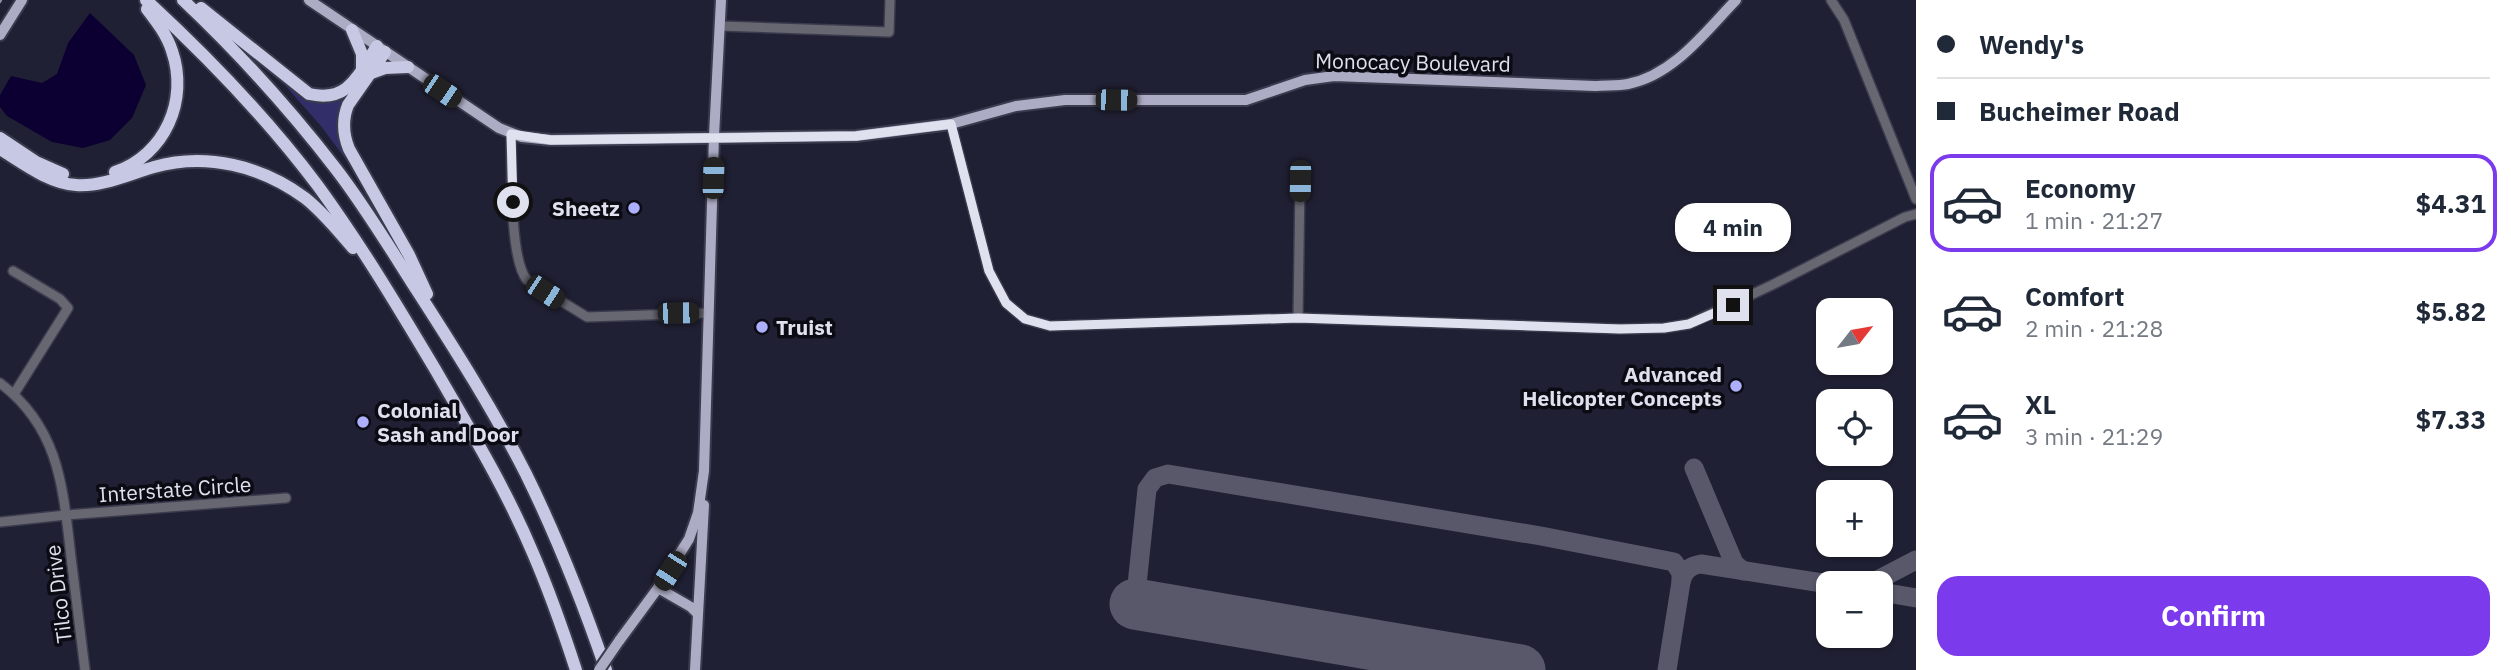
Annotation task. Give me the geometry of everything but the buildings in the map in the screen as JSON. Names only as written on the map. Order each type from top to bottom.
[{"type":"highway","points":[[0,138],[52,170],[74,177],[118,172],[151,149],[170,122],[178,85],[176,64],[168,40],[143,0]]},
{"type":"highway","points":[[143,0],[222,73],[285,144],[346,226],[481,448],[516,515],[548,589],[576,670]]},
{"type":"highway","points":[[183,0],[274,94],[337,170],[450,342],[512,449],[539,502],[574,583],[606,670]]},
{"type":"highway","points":[[190,0],[309,94],[338,94],[366,71],[408,67]]},
{"type":"highway","points":[[352,30],[366,71]]},
{"type":"highway","points":[[381,49],[344,113],[345,140],[409,255],[450,342]]},
{"type":"highway","points":[[0,149],[42,175],[78,186],[171,163],[208,161],[260,172],[307,200],[376,273]]},
{"type":"main road","points":[[0,35],[22,0]]},
{"type":"main road","name":"Monocacy Boulevard","points":[[309,0],[480,117],[511,134],[551,140],[856,136],[951,124],[1016,106],[1065,100],[1246,100],[1305,80],[1334,76],[1595,86],[1629,84],[1658,72],[1686,52],[1736,0]]},
{"type":"main road","points":[[695,670],[704,518],[708,313],[721,0]]},
{"type":"main road","points":[[600,670],[681,553],[694,527],[704,471]]},
{"type":"main road","points":[[658,588],[697,613]]},
{"type":"street","points":[[720,26],[889,32],[890,0]]},
{"type":"street","points":[[1831,0],[1844,20],[1916,199]]},
{"type":"street","points":[[951,124],[989,271],[1006,303],[1025,319],[1050,326],[1298,318],[1620,329],[1677,326],[1689,324],[1733,305],[1905,216],[1916,214]]},
{"type":"street","points":[[511,134],[518,263],[527,280],[587,317],[708,313]]},
{"type":"street","points":[[1298,318],[1300,181]]},
{"type":"street","points":[[13,271],[60,299],[68,308],[14,394]]},
{"type":"street","name":"Tilco Drive","points":[[0,383],[14,394],[36,419],[52,450],[62,480],[85,670]]},
{"type":"street","name":"Interstate Circle","points":[[66,515],[286,498]]},
{"type":"street","name":"Tilco Drive","points":[[0,522],[66,515]]},
{"type":"shaded area","points":[[90,13],[134,55],[146,85],[132,118],[110,140],[83,148],[52,142],[7,116],[0,107],[0,95],[11,76],[42,83],[57,74],[68,43]]},
{"type":"shaded area","points":[[275,74],[311,98],[331,101],[350,92],[342,108],[362,181],[321,126]]},
{"type":"taxiway","points":[[1694,468],[1734,563],[1743,571]]},
{"type":"taxiway","points":[[1135,604],[1147,489],[1155,478],[1168,474],[1541,536],[1674,562],[1681,573],[1681,582],[1688,569],[1701,564],[1816,582]]},
{"type":"taxiway","points":[[1893,572],[1916,560]]},
{"type":"taxiway","points":[[1667,670],[1681,582]]},
{"type":"taxiway","points":[[1893,594],[1916,598]]},
{"type":"runway","points":[[1135,604],[1520,670]]},
{"type":"place","name":"Sheetz","points":[[634,208]]},
{"type":"place","name":"Truist","points":[[762,327]]},
{"type":"place","name":"Advanced Helicopter Concepts","points":[[1736,386]]},
{"type":"place","name":"Colonial Sash and Door","points":[[363,422]]},
{"type":"route","points":[[513,202],[511,134],[551,140],[856,136],[951,124],[989,271],[1006,303],[1025,319],[1050,326],[1298,318],[1620,329],[1664,328],[1689,324],[1733,305]]}]
